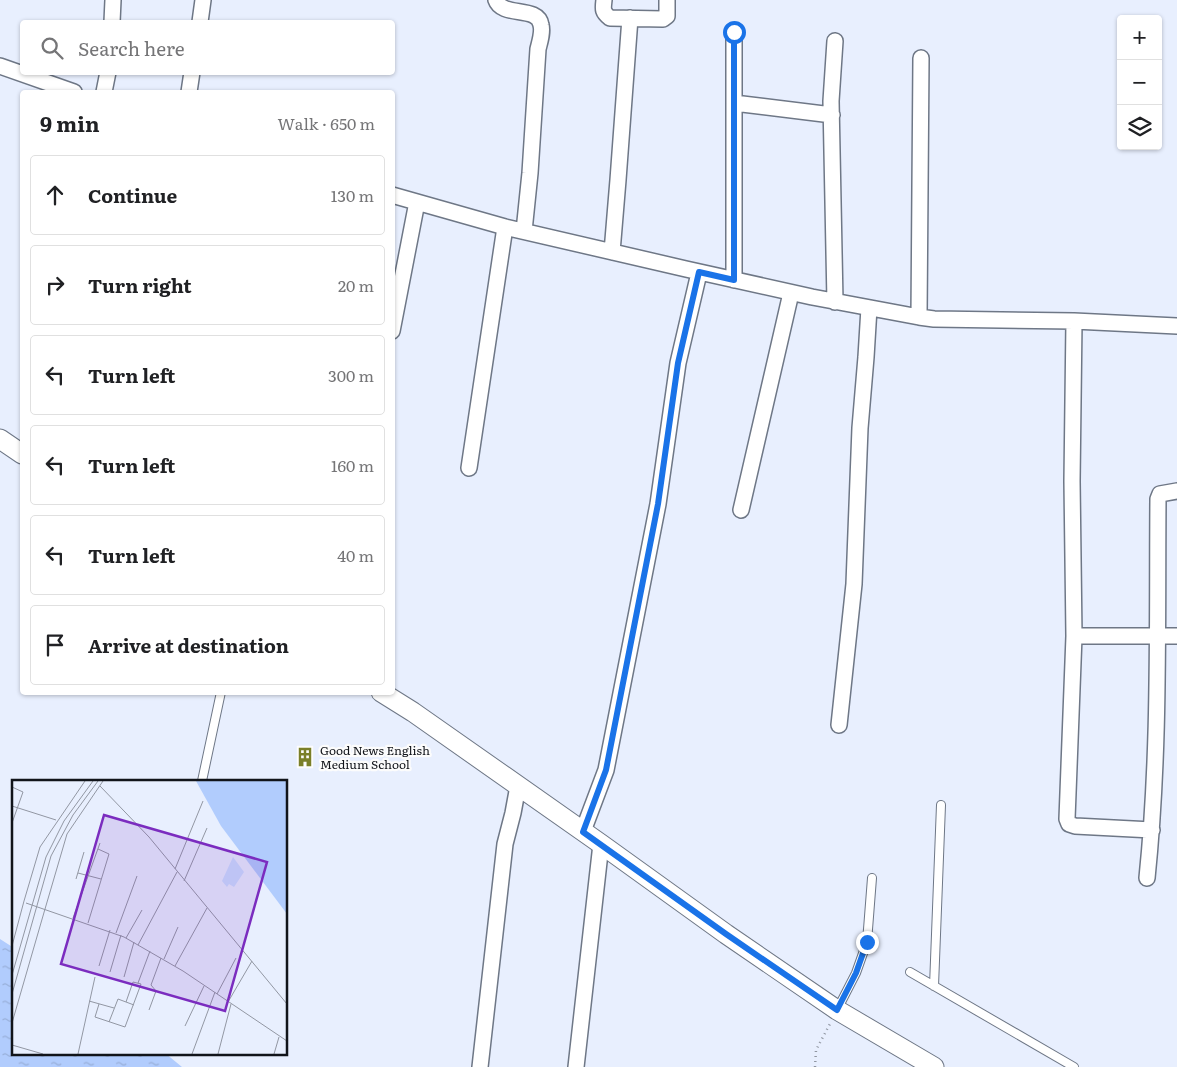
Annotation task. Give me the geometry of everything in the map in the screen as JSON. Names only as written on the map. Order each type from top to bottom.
[{"type":"street","points":[[112,20],[113,0]]},
{"type":"street","points":[[200,20],[203,0]]},
{"type":"street","points":[[496,0],[497,4],[506,9],[536,16],[539,19],[542,30],[538,49],[530,173],[524,231]]},
{"type":"street","points":[[604,0],[603,9],[610,18],[663,19],[666,18],[667,0]]},
{"type":"street","points":[[612,252],[630,18]]},
{"type":"street","points":[[734,32],[734,280]]},
{"type":"street","points":[[835,41],[831,101],[836,302]]},
{"type":"street","points":[[919,317],[921,58]]},
{"type":"street","points":[[0,66],[20,73]]},
{"type":"street","points":[[26,75],[68,90]]},
{"type":"street","points":[[104,90],[107,75]]},
{"type":"street","points":[[189,90],[192,75]]},
{"type":"street","points":[[734,103],[832,115]]},
{"type":"street","points":[[395,196],[505,227],[612,252],[791,293],[919,317],[1177,326]]},
{"type":"street","points":[[395,316],[418,202]]},
{"type":"street","points":[[469,468],[505,227]]},
{"type":"street","points":[[583,832],[606,770],[658,504],[678,363],[699,272]]},
{"type":"street","points":[[742,510],[791,293]]},
{"type":"street","points":[[838,725],[854,584],[860,428],[869,308]]},
{"type":"street","points":[[1074,321],[1072,481],[1074,636],[1067,819],[1069,824],[1075,826],[1152,830]]},
{"type":"street","points":[[0,439],[20,453]]},
{"type":"street","points":[[1147,878],[1152,830],[1156,740],[1158,499],[1162,493],[1177,491]]},
{"type":"street","points":[[1074,636],[1177,636]]},
{"type":"street","points":[[386,695],[413,712],[726,934],[837,1010],[934,1067]]},
{"type":"street","points":[[480,1067],[505,844],[518,786]]},
{"type":"street","points":[[576,1067],[601,844]]},
{"type":"lane","points":[[202,780],[220,695]]},
{"type":"lane","points":[[934,986],[941,805]]},
{"type":"lane","points":[[837,1010],[856,973],[867,942],[872,878]]},
{"type":"lane","points":[[910,972],[1074,1067]]},
{"type":"path","points":[[815,1067],[816,1050],[837,1010]]},
{"type":"water","points":[[0,939],[12,947],[12,1054],[166,1054],[182,1067],[0,1067]]},
{"type":"place","name":"Good News English Medium School","points":[[305,757]]},
{"type":"route","points":[[734,32],[734,280],[699,272],[678,363],[658,504],[606,770],[583,832],[837,1010],[856,973],[867,942]]}]
